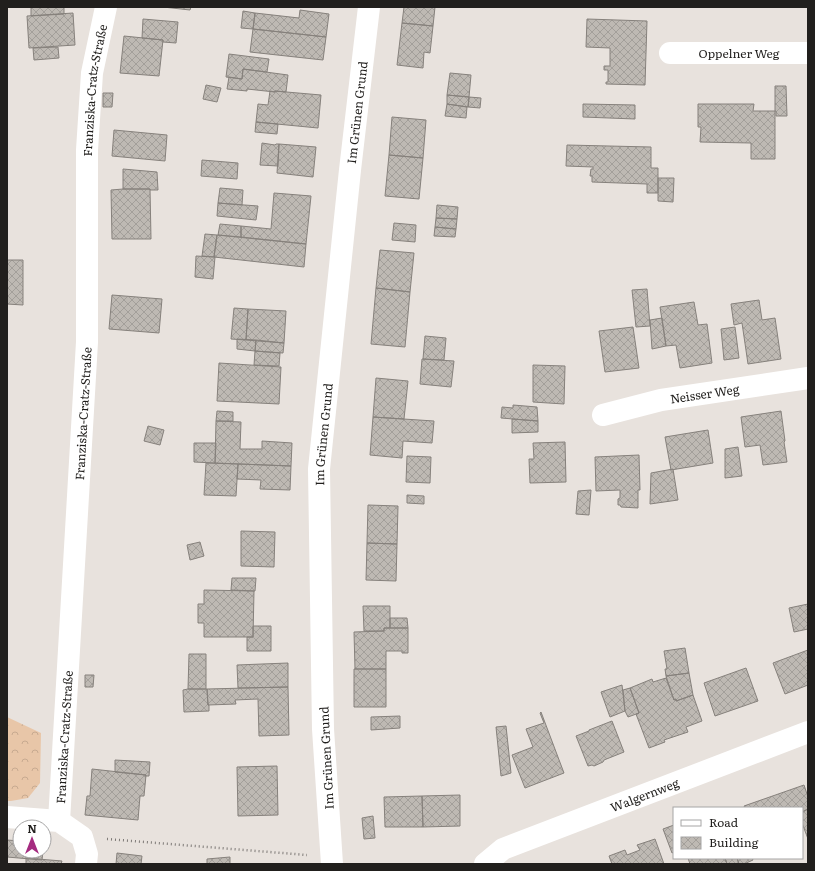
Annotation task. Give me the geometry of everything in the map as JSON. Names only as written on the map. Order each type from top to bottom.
[{"type":"street","name":"Franziska-Cratz-Straße","points":[[59,821],[88,342],[87,150],[92,73],[106,7]]},
{"type":"street","name":"Im Grünen Grund","points":[[332,864],[323,729],[319,469],[350,170],[369,7]]},
{"type":"street","name":"Oppelner Weg","points":[[670,53],[808,53]]},
{"type":"street","name":"Neisser Weg","points":[[603,414],[661,400],[808,378]]},
{"type":"street","name":"Walgernweg","points":[[485,864],[503,849],[808,732]]},
{"type":"street","points":[[7,817],[59,821],[82,837],[87,854],[86,864]]},
{"type":"path","points":[[82,837],[311,855]]},
{"type":"green space","points":[[7,717],[41,733],[40,783],[28,798],[11,801],[7,801]]},
{"type":"building","points":[[31,7],[64,7],[64,14],[31,16]]},
{"type":"building","points":[[163,7],[191,7],[190,10]]},
{"type":"building","points":[[404,7],[435,7],[433,26],[402,23]]},
{"type":"building","points":[[300,10],[329,14],[326,37],[253,29],[255,13],[299,18]]},
{"type":"building","points":[[243,11],[255,13],[253,29],[241,28]]},
{"type":"building","points":[[73,13],[75,45],[29,48],[27,16]]},
{"type":"building","points":[[143,19],[178,22],[176,43],[142,38]]},
{"type":"building","points":[[587,19],[647,21],[645,85],[606,84],[606,82],[608,82],[608,70],[604,70],[604,66],[610,66],[610,48],[586,47]]},
{"type":"building","points":[[402,23],[433,26],[430,53],[424,52],[423,68],[397,65]]},
{"type":"building","points":[[253,29],[326,37],[323,60],[250,52]]},
{"type":"building","points":[[124,36],[163,40],[159,76],[120,73]]},
{"type":"building","points":[[58,47],[59,58],[34,60],[33,48]]},
{"type":"building","points":[[229,54],[269,59],[267,72],[243,69],[242,79],[226,77]]},
{"type":"building","points":[[243,69],[288,75],[286,92],[227,89],[229,77],[242,79]]},
{"type":"building","points":[[450,73],[471,75],[469,97],[447,95]]},
{"type":"building","points":[[206,85],[221,88],[217,102],[203,99]]},
{"type":"building","points":[[775,86],[786,86],[787,116],[776,116]]},
{"type":"building","points":[[270,91],[321,95],[318,128],[256,122],[258,104],[268,105]]},
{"type":"building","points":[[103,93],[113,93],[112,107],[103,107]]},
{"type":"building","points":[[447,95],[469,97],[468,107],[447,104]]},
{"type":"building","points":[[469,97],[481,98],[480,108],[468,107]]},
{"type":"building","points":[[447,104],[467,107],[466,118],[445,116]]},
{"type":"building","points":[[583,104],[635,105],[635,119],[583,117]]},
{"type":"building","points":[[698,104],[754,104],[753,111],[775,111],[775,159],[751,159],[751,143],[700,142],[701,127],[698,127]]},
{"type":"building","points":[[392,117],[426,120],[423,158],[389,155]]},
{"type":"building","points":[[256,122],[278,124],[277,134],[255,132]]},
{"type":"building","points":[[114,130],[167,135],[165,161],[112,156]]},
{"type":"building","points":[[262,143],[275,145],[279,144],[278,166],[260,165]]},
{"type":"building","points":[[279,144],[316,147],[313,177],[277,173]]},
{"type":"building","points":[[567,145],[651,147],[651,168],[658,168],[658,193],[647,193],[647,184],[592,182],[592,176],[590,176],[591,169],[593,169],[593,167],[566,166]]},
{"type":"building","points":[[389,155],[423,158],[419,199],[385,196]]},
{"type":"building","points":[[202,160],[238,163],[237,179],[201,176]]},
{"type":"building","points":[[123,169],[157,172],[158,190],[123,189]]},
{"type":"building","points":[[658,178],[674,178],[673,202],[658,201]]},
{"type":"building","points":[[220,188],[243,190],[242,205],[218,203]]},
{"type":"building","points":[[150,189],[151,239],[112,239],[111,190]]},
{"type":"building","points":[[274,193],[311,196],[306,244],[241,237],[241,226],[271,229]]},
{"type":"building","points":[[218,203],[258,206],[256,220],[217,216]]},
{"type":"building","points":[[437,205],[458,207],[457,219],[436,218]]},
{"type":"building","points":[[436,218],[457,219],[456,229],[435,227]]},
{"type":"building","points":[[394,223],[416,225],[415,242],[392,240]]},
{"type":"building","points":[[220,224],[241,226],[241,237],[218,235]]},
{"type":"building","points":[[435,227],[456,229],[455,237],[434,236]]},
{"type":"building","points":[[205,234],[217,235],[214,257],[202,256]]},
{"type":"building","points":[[217,235],[306,244],[304,267],[214,257]]},
{"type":"building","points":[[380,250],[414,253],[410,292],[376,288]]},
{"type":"building","points":[[196,256],[215,257],[213,279],[195,277]]},
{"type":"building","points":[[7,260],[23,260],[23,305],[7,304]]},
{"type":"building","points":[[376,288],[410,292],[405,347],[371,344]]},
{"type":"building","points":[[647,289],[650,326],[636,327],[632,290]]},
{"type":"building","points":[[112,295],[162,299],[159,333],[109,329]]},
{"type":"building","points":[[759,300],[762,320],[775,318],[781,359],[748,364],[742,323],[734,325],[731,304]]},
{"type":"building","points":[[694,302],[698,325],[707,324],[712,363],[680,368],[676,345],[666,346],[660,307]]},
{"type":"building","points":[[234,308],[248,309],[246,340],[231,339]]},
{"type":"building","points":[[248,309],[286,311],[284,343],[246,340]]},
{"type":"building","points":[[662,318],[666,346],[652,349],[650,320]]},
{"type":"building","points":[[633,327],[639,368],[605,372],[599,331]]},
{"type":"building","points":[[735,327],[739,358],[724,360],[721,329]]},
{"type":"building","points":[[425,336],[446,338],[444,360],[423,359]]},
{"type":"building","points":[[237,339],[256,340],[255,351],[237,349]]},
{"type":"building","points":[[256,340],[284,343],[283,353],[255,351]]},
{"type":"building","points":[[255,351],[280,353],[279,366],[254,365]]},
{"type":"building","points":[[422,359],[454,361],[451,387],[420,384]]},
{"type":"building","points":[[219,363],[281,367],[279,404],[217,401]]},
{"type":"building","points":[[533,365],[565,366],[564,404],[533,402]]},
{"type":"building","points":[[376,378],[408,381],[404,419],[373,417]]},
{"type":"building","points":[[513,405],[537,407],[538,421],[501,418],[502,407],[513,408]]},
{"type":"building","points":[[217,411],[233,412],[233,421],[216,421]]},
{"type":"building","points":[[781,411],[787,462],[763,465],[760,445],[745,447],[741,417]]},
{"type":"building","points":[[373,417],[434,421],[432,443],[403,441],[402,458],[370,455]]},
{"type":"building","points":[[512,419],[538,421],[538,432],[512,433]]},
{"type":"building","points":[[216,421],[241,422],[240,449],[262,449],[262,441],[292,443],[291,466],[215,463]]},
{"type":"building","points":[[148,426],[164,430],[160,445],[144,441]]},
{"type":"building","points":[[708,430],[713,463],[671,470],[665,437]]},
{"type":"building","points":[[565,442],[566,482],[530,483],[529,459],[534,459],[533,443]]},
{"type":"building","points":[[194,443],[216,443],[215,463],[194,462]]},
{"type":"building","points":[[738,447],[742,476],[725,478],[725,449]]},
{"type":"building","points":[[639,455],[640,490],[638,490],[638,508],[621,507],[618,505],[620,490],[596,491],[595,457]]},
{"type":"building","points":[[407,456],[431,457],[430,483],[406,482]]},
{"type":"building","points":[[206,463],[238,464],[236,496],[204,495]]},
{"type":"building","points":[[238,464],[291,466],[290,490],[260,489],[261,480],[237,479]]},
{"type":"building","points":[[673,469],[678,500],[650,504],[651,473]]},
{"type":"building","points":[[591,490],[589,515],[576,514],[578,491]]},
{"type":"building","points":[[407,495],[424,496],[424,504],[407,503]]},
{"type":"building","points":[[368,505],[398,506],[397,544],[367,543]]},
{"type":"building","points":[[241,531],[275,532],[274,567],[241,566]]},
{"type":"building","points":[[200,542],[204,556],[190,560],[187,545]]},
{"type":"building","points":[[367,543],[397,544],[396,581],[366,580]]},
{"type":"building","points":[[232,578],[256,578],[255,591],[231,590]]},
{"type":"building","points":[[204,590],[254,591],[253,637],[204,637],[204,623],[198,623],[198,604],[204,604]]},
{"type":"building","points":[[808,604],[808,629],[794,632],[789,608]]},
{"type":"building","points":[[363,606],[390,606],[390,628],[384,628],[384,631],[364,631]]},
{"type":"building","points":[[390,618],[407,618],[408,628],[390,628]]},
{"type":"building","points":[[253,626],[271,626],[271,651],[247,651],[247,637],[253,637]]},
{"type":"building","points":[[384,628],[408,628],[408,653],[402,653],[402,651],[386,651],[386,669],[355,669],[354,632],[384,631]]},
{"type":"building","points":[[685,648],[689,673],[666,676],[665,669],[667,669],[664,651]]},
{"type":"building","points":[[808,650],[808,685],[785,694],[773,663]]},
{"type":"building","points":[[189,654],[206,654],[206,689],[188,689]]},
{"type":"building","points":[[288,663],[288,687],[238,688],[237,665]]},
{"type":"building","points":[[746,668],[758,701],[715,716],[704,683]]},
{"type":"building","points":[[354,669],[386,669],[386,707],[354,707]]},
{"type":"building","points":[[689,673],[693,695],[676,701],[676,699],[674,700],[666,676]]},
{"type":"building","points":[[85,675],[94,675],[93,687],[85,687]]},
{"type":"building","points":[[666,678],[674,700],[676,699],[676,701],[693,695],[702,721],[686,727],[688,732],[664,740],[665,742],[649,748],[636,714],[639,713],[630,688],[652,679],[653,682]]},
{"type":"building","points":[[622,685],[625,711],[610,717],[601,692]]},
{"type":"building","points":[[288,687],[289,735],[259,736],[258,699],[235,700],[236,704],[208,705],[207,689]]},
{"type":"building","points":[[630,688],[639,713],[628,717],[625,711],[623,690]]},
{"type":"building","points":[[207,689],[209,711],[184,712],[183,690]]},
{"type":"building","points":[[541,712],[564,773],[525,788],[512,755],[533,747],[526,729],[544,723],[540,713]]},
{"type":"building","points":[[400,716],[400,728],[371,730],[371,717]]},
{"type":"building","points":[[612,721],[624,752],[604,760],[603,762],[594,766],[588,766],[576,736]]},
{"type":"building","points":[[506,726],[511,773],[501,776],[496,727]]},
{"type":"building","points":[[115,760],[150,762],[149,776],[115,772]]},
{"type":"building","points":[[277,766],[278,815],[238,816],[237,767]]},
{"type":"building","points":[[92,769],[146,775],[144,796],[140,796],[138,820],[85,815],[87,796],[90,796]]},
{"type":"building","points":[[804,785],[808,797],[808,809],[803,812],[803,807],[744,806]]},
{"type":"building","points":[[460,795],[460,826],[423,827],[422,796]]},
{"type":"building","points":[[422,796],[423,827],[385,827],[384,797]]},
{"type":"building","points":[[808,809],[808,839],[803,826],[803,812]]},
{"type":"building","points":[[373,816],[375,838],[364,839],[362,818]]},
{"type":"building","points":[[673,825],[672,853],[663,829]]},
{"type":"building","points":[[655,839],[664,864],[612,864],[609,856],[625,850],[627,855],[640,850],[637,845]]},
{"type":"building","points":[[7,840],[12,840],[12,857],[7,857]]},
{"type":"building","points":[[117,853],[142,856],[141,864],[116,864]]},
{"type":"building","points":[[230,857],[230,864],[207,864],[207,859]]},
{"type":"building","points":[[26,859],[62,861],[61,864],[26,864]]},
{"type":"building","points":[[688,859],[725,859],[727,864],[690,864]]},
{"type":"building","points":[[725,859],[737,859],[739,864],[727,864]]},
{"type":"building","points":[[737,859],[753,860],[744,864],[739,864]]}]
